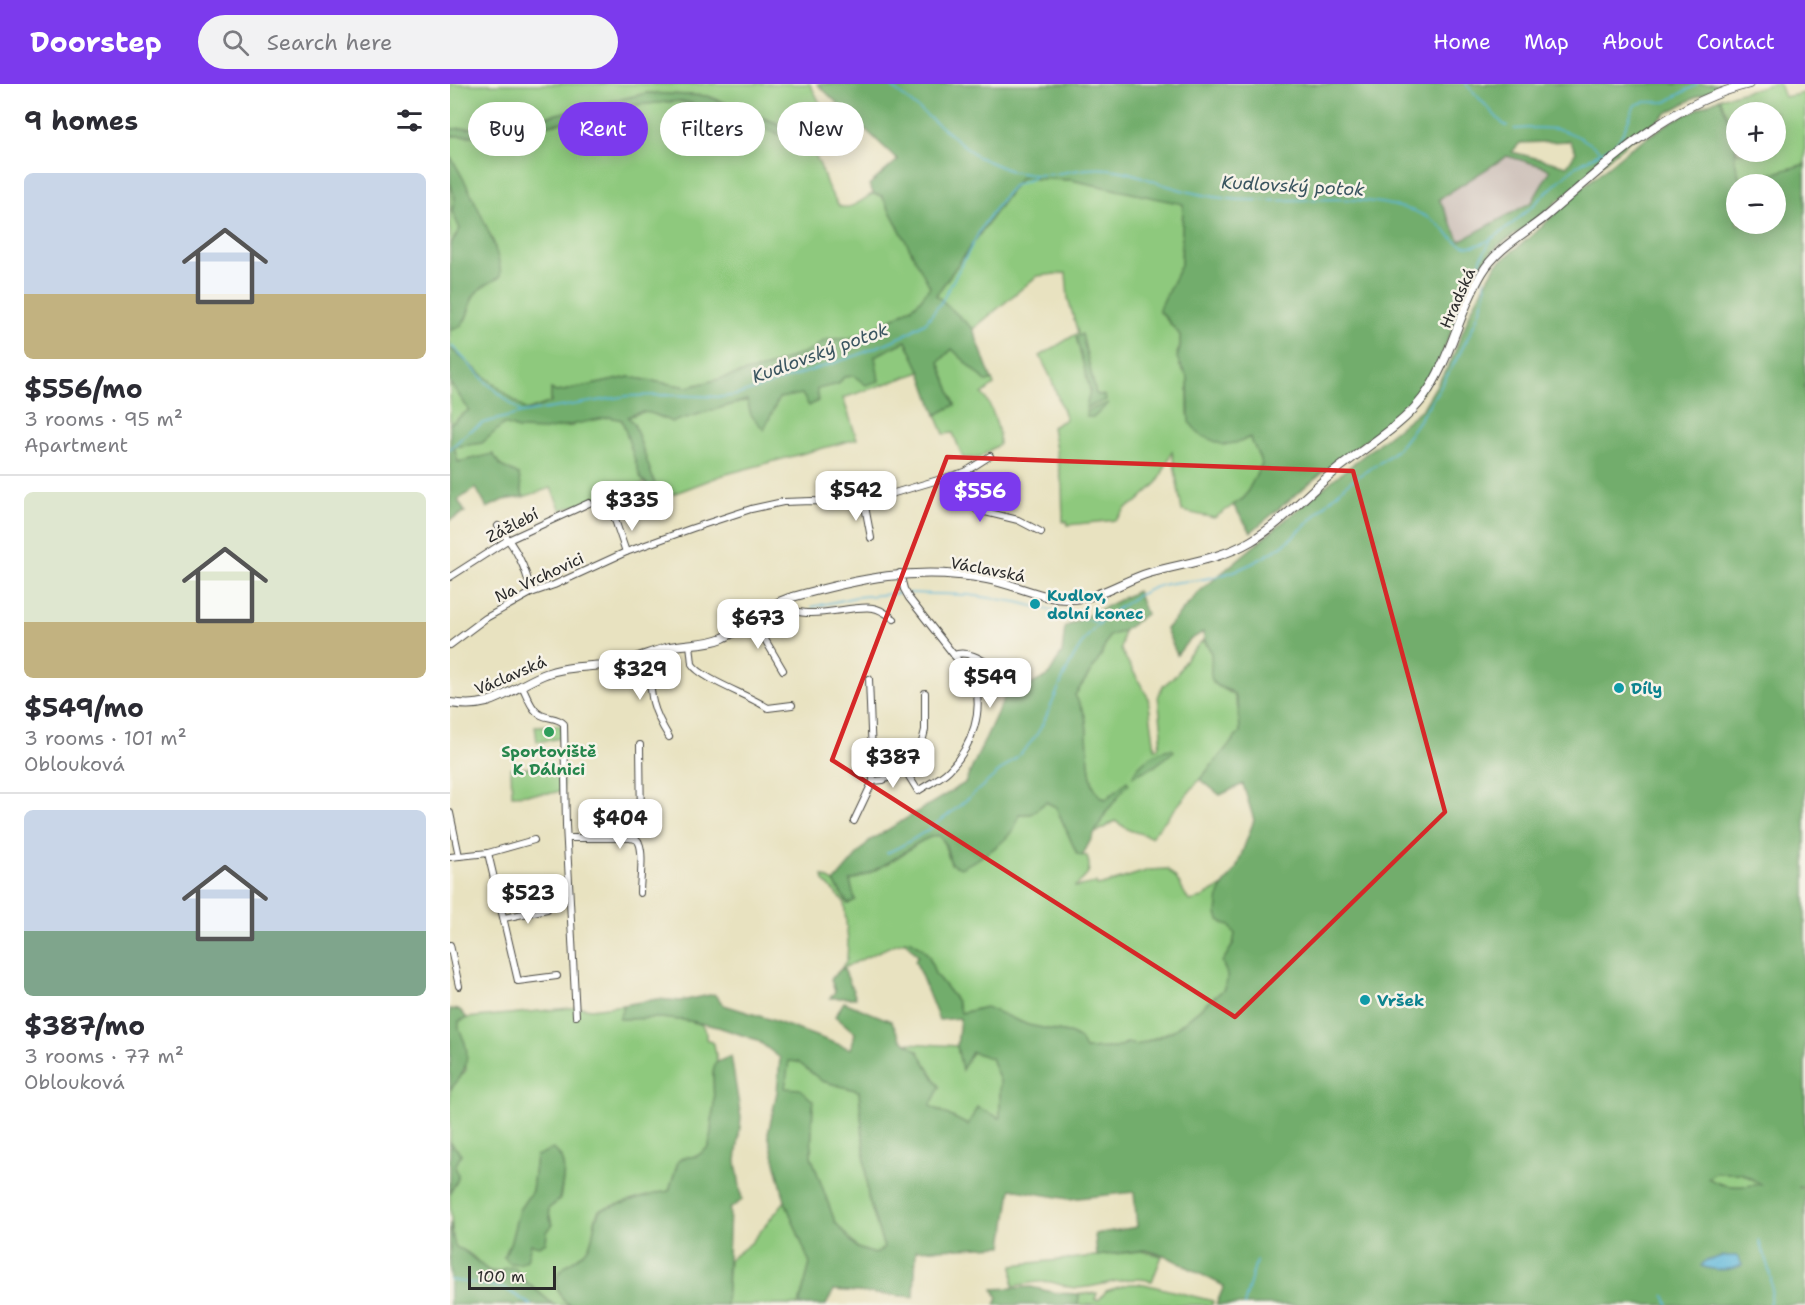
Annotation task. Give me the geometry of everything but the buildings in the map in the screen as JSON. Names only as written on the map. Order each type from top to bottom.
[{"type":"street","name":"Hradská","points":[[1253,540],[1335,470],[1416,407],[1445,362],[1477,282],[1496,255],[1653,128],[1706,97],[1749,84]]},
{"type":"street","name":"Na Vrchovici","points":[[450,645],[486,618],[531,593],[627,552],[751,508],[783,502],[864,501],[958,475],[990,456]]},
{"type":"street","points":[[958,475],[964,495],[976,510],[1017,520],[1041,532]]},
{"type":"street","points":[[864,501],[871,538]]},
{"type":"street","name":"Zážlebí","points":[[450,577],[509,540],[589,503]]},
{"type":"street","points":[[623,506],[612,511],[627,552]]},
{"type":"street","points":[[498,526],[509,540],[526,571],[531,593]]},
{"type":"street","name":"Václavská","points":[[450,703],[471,706],[487,703],[544,674],[557,670],[624,662],[690,644],[718,640],[782,601],[871,578],[900,573],[937,573],[979,578],[1049,596],[1072,599],[1103,592],[1146,574],[1212,558],[1253,540]]},
{"type":"street","points":[[900,573],[909,598],[972,678],[978,694],[977,714],[966,747],[949,770],[918,791],[905,770]]},
{"type":"street","points":[[782,601],[788,608],[804,612],[875,608],[894,619]]},
{"type":"street","points":[[742,626],[760,631],[783,670]]},
{"type":"street","points":[[690,644],[692,664],[702,674],[768,708],[792,705]]},
{"type":"street","points":[[954,655],[961,652],[969,654],[997,669]]},
{"type":"street","points":[[649,654],[652,703],[669,737]]},
{"type":"street","points":[[854,821],[873,781],[869,679]]},
{"type":"street","points":[[522,686],[534,710],[561,720],[564,724],[576,1016]]},
{"type":"street","points":[[873,781],[883,780],[905,770],[922,742],[925,730],[925,693]]},
{"type":"street","points":[[567,838],[631,837],[639,831],[641,825],[640,745]]},
{"type":"street","points":[[450,813],[459,856]]},
{"type":"street","points":[[631,837],[639,843],[640,893]]},
{"type":"street","points":[[450,857],[488,853],[534,840]]},
{"type":"street","points":[[488,853],[518,981],[557,976]]},
{"type":"street","points":[[504,918],[546,909]]},
{"type":"street","points":[[450,945],[452,965],[459,986]]},
{"type":"highlighted area","points":[[947,457],[1353,471],[1445,812],[1235,1017],[832,760]]},
{"type":"shaded area","points":[[1508,156],[1546,167],[1550,171],[1532,202],[1460,241],[1438,199]]},
{"type":"green space","points":[[450,84],[810,84],[819,102],[777,102],[777,123],[765,119],[765,102],[723,102],[708,96],[647,93],[609,102],[558,102],[558,114],[546,117],[546,102],[468,102],[468,128],[450,129]]},
{"type":"green space","points":[[817,84],[1729,84],[1698,96],[1669,112],[1627,143],[1528,226],[1499,245],[1476,270],[1441,357],[1423,391],[1404,412],[1324,471],[1251,532],[1233,505],[1244,498],[1262,464],[1250,437],[1240,442],[1223,445],[1200,435],[1189,422],[1188,379],[1177,358],[1180,335],[1159,310],[1181,265],[1183,204],[1071,180],[1020,178],[936,295],[973,329],[992,380],[987,382],[952,349],[939,362],[955,405],[936,415],[921,372],[906,341],[875,356],[879,381],[866,385],[854,376],[844,377],[838,384],[817,389],[818,401],[809,406],[802,394],[779,398],[764,430],[751,415],[747,400],[672,422],[650,413],[634,414],[628,417],[634,424],[660,499],[651,502],[622,420],[610,417],[545,430],[518,429],[504,424],[482,443],[454,447],[458,462],[493,454],[501,466],[519,475],[523,497],[503,500],[487,508],[476,488],[458,500],[465,512],[450,520],[450,424],[469,410],[450,382],[450,348],[527,411],[551,402],[551,389],[556,392],[563,391],[629,377],[688,387],[770,366],[815,348],[828,339],[859,335],[908,310],[930,287],[882,196],[874,194],[869,185],[898,160],[864,128],[864,102],[836,102]],"holes":[[[1570,141],[1576,152],[1567,166],[1512,152],[1520,143]],[[1507,156],[1545,167],[1550,171],[1532,202],[1460,241],[1439,199]]]},
{"type":"green space","points":[[1771,84],[1779,84],[1784,97],[1805,93],[1805,164],[1771,174],[1739,174],[1735,162],[1786,162],[1786,102],[1726,102],[1726,114],[1720,98]]},
{"type":"green space","points":[[647,93],[707,96],[722,102],[681,101],[648,104],[648,102],[609,102]]},
{"type":"green space","points":[[1720,98],[1726,114],[1726,162],[1735,162],[1739,174],[1726,174],[1726,234],[1786,234],[1786,174],[1771,174],[1805,164],[1805,1186],[1798,1187],[1805,1189],[1805,1305],[1216,1305],[1224,1286],[1164,1255],[1145,1250],[1097,1256],[1095,1234],[1137,1227],[1134,1192],[1069,1199],[1011,1189],[1003,1246],[916,1250],[914,1297],[834,1290],[826,1305],[799,1305],[810,1264],[785,1201],[768,1134],[777,1092],[780,1058],[757,1040],[718,1027],[661,1018],[619,1019],[624,1005],[657,999],[681,1001],[714,994],[724,1005],[851,1049],[855,1033],[835,1016],[844,1002],[891,1021],[901,1039],[918,1051],[940,1087],[930,1106],[968,1125],[977,1107],[1000,1118],[1000,1081],[991,1058],[972,1052],[962,1070],[957,1046],[960,1018],[939,1020],[915,960],[918,956],[905,941],[910,940],[929,956],[935,974],[956,1000],[961,1013],[986,1007],[1028,1025],[1072,1034],[1080,1039],[1085,1049],[1116,1048],[1128,1043],[1137,1045],[1159,1037],[1174,1030],[1223,990],[1227,976],[1222,962],[1233,945],[1235,934],[1230,926],[1219,920],[1217,914],[1219,895],[1236,869],[1254,820],[1243,784],[1220,795],[1200,779],[1240,732],[1239,709],[1234,694],[1216,686],[1213,682],[1211,654],[1203,632],[1188,641],[1177,655],[1166,629],[1199,592],[1423,408],[1451,361],[1472,308],[1496,265],[1536,232],[1578,191],[1629,149],[1672,121]],"holes":[[[789,1061],[798,1062],[822,1081],[859,1091],[868,1197],[884,1248],[875,1254],[857,1248],[835,1222],[811,1156],[813,1101],[800,1089],[785,1088]],[[1715,1173],[1741,1173],[1761,1184],[1747,1186],[1721,1184],[1708,1178]]]},
{"type":"green space","points":[[660,102],[660,156],[765,156],[765,129],[777,134],[777,156],[814,156],[828,188],[839,206],[852,206],[872,194],[882,196],[931,287],[915,305],[877,327],[854,337],[824,341],[815,348],[770,366],[688,387],[629,377],[563,391],[556,392],[551,389],[551,402],[526,411],[450,348],[450,330],[461,326],[464,322],[475,294],[500,277],[494,243],[450,156],[450,136],[468,136],[468,156],[546,156],[546,126],[558,123],[558,156],[648,156],[648,104]]},
{"type":"green space","points":[[558,114],[558,123],[546,126],[546,117]]},
{"type":"green space","points":[[765,119],[777,123],[777,134],[765,129]]},
{"type":"green space","points":[[468,128],[468,136],[450,136],[450,129]]},
{"type":"green space","points":[[450,156],[490,235],[500,267],[500,277],[485,285],[475,294],[464,322],[461,326],[450,330],[450,245],[460,229],[452,211],[455,198],[450,182]]},
{"type":"green space","points":[[1020,178],[1071,180],[1183,204],[1181,265],[1159,311],[1180,335],[1180,347],[1177,353],[1180,367],[1188,379],[1188,414],[1240,442],[1250,437],[1262,464],[1244,498],[1214,518],[1182,511],[1172,452],[1158,482],[1137,502],[1126,508],[1116,520],[1068,525],[1067,521],[1063,522],[1062,485],[1052,427],[1066,419],[1040,356],[1078,333],[1068,298],[1066,273],[1037,276],[973,329],[936,295]]},
{"type":"green space","points":[[450,182],[455,198],[452,211],[461,229],[450,245]]},
{"type":"green space","points":[[1082,334],[1096,394],[1105,396],[1106,400],[1086,408],[1090,390],[1076,337]]},
{"type":"green space","points":[[906,341],[921,372],[843,398],[857,439],[723,475],[660,499],[634,424],[628,417],[646,411],[672,422],[748,400],[751,415],[779,398],[838,384],[844,377],[854,376],[875,356]]},
{"type":"green space","points":[[952,349],[987,382],[992,380],[994,385],[982,394],[995,418],[999,444],[979,458],[963,458],[953,433],[944,434],[936,415],[955,405],[939,362]]},
{"type":"green space","points":[[450,382],[469,410],[450,424]]},
{"type":"green space","points":[[1109,403],[1094,417],[1087,417],[1086,411]]},
{"type":"green space","points":[[610,417],[622,420],[646,483],[561,510],[551,488],[523,497],[519,475],[501,466],[493,454],[458,462],[454,446],[482,443],[504,423],[518,429],[573,426],[576,422]]},
{"type":"green space","points":[[1137,591],[1146,614],[1123,631],[1109,636],[1100,658],[1075,695],[1085,716],[1091,775],[1099,795],[1106,799],[1127,781],[1129,784],[1107,810],[1082,856],[1077,854],[1056,807],[1046,802],[1031,814],[1019,814],[1012,832],[1005,839],[961,868],[951,864],[945,843],[939,835],[922,841],[880,867],[850,881],[855,900],[848,904],[834,882],[869,841],[965,783],[1004,698],[1048,676],[1062,653],[1065,627]]},
{"type":"green space","points":[[1123,631],[1121,650],[1148,697],[1155,749],[1158,748],[1162,733],[1158,695],[1163,686],[1177,674],[1187,657],[1203,640],[1211,651],[1213,683],[1234,695],[1239,711],[1240,732],[1151,837],[1129,830],[1115,821],[1094,834],[1124,787],[1106,799],[1094,786],[1089,762],[1085,716],[1075,695],[1100,658],[1109,636]]},
{"type":"green space","name":"Sportoviště K Dálnici","points":[[559,725],[562,738],[537,742],[535,726]]},
{"type":"green space","points":[[1172,749],[1174,751],[1155,766],[1133,776],[1139,766],[1149,758]]},
{"type":"green space","points":[[511,768],[564,768],[563,790],[553,793],[512,795]]},
{"type":"green space","points":[[1046,802],[1056,807],[1077,854],[1087,856],[1089,862],[1087,874],[1074,887],[1096,883],[1097,886],[1149,870],[1167,869],[1176,878],[1189,901],[1199,899],[1223,886],[1218,907],[1223,923],[1230,926],[1235,934],[1225,962],[1224,968],[1228,977],[1223,990],[1174,1030],[1137,1045],[1126,1043],[1116,1048],[1084,1049],[1072,1034],[1028,1025],[981,1008],[961,1013],[956,1000],[935,974],[929,956],[910,940],[893,945],[841,969],[847,960],[848,942],[844,902],[824,881],[823,876],[834,882],[848,904],[855,900],[850,881],[883,866],[924,840],[939,835],[951,864],[1019,814],[1031,814]]},
{"type":"green space","points":[[841,969],[844,969],[856,998],[830,998],[835,992],[831,979]]},
{"type":"green space","points":[[624,1005],[620,1019],[661,1018],[690,1021],[702,1025],[706,1039],[714,1044],[717,1061],[713,1073],[714,1105],[709,1147],[697,1156],[678,1161],[670,1191],[599,1210],[589,1246],[585,1252],[566,1266],[557,1278],[559,1293],[571,1305],[554,1305],[523,1279],[514,1267],[495,1272],[489,1270],[471,1255],[454,1246],[450,1193],[458,1179],[455,1167],[461,1154],[450,1142],[450,1090],[466,1070],[465,1043],[458,1032],[459,1021],[467,1018],[580,1007],[591,1009]],"holes":[[[560,1155],[563,1177],[560,1200],[548,1209],[552,1225],[547,1232],[546,1242],[531,1243],[527,1253],[504,1257],[511,1241],[519,1210],[532,1191],[536,1156]]]},
{"type":"green space","points":[[450,1009],[460,1010],[467,1018],[459,1021],[459,1025],[467,1057],[462,1074],[450,1090]]},
{"type":"green space","points":[[907,1043],[957,1046],[962,1069],[972,1052],[991,1058],[1000,1081],[1000,1118],[968,1125],[930,1106],[940,1087]]},
{"type":"green space","points":[[731,1056],[741,1118],[736,1161],[742,1200],[730,1209],[726,1305],[669,1305],[668,1302],[644,1305],[571,1305],[567,1303],[559,1292],[556,1283],[557,1276],[589,1246],[600,1210],[669,1191],[678,1162],[682,1158],[697,1156],[709,1147],[714,1105],[715,1063]]},
{"type":"green space","points":[[788,1060],[798,1062],[822,1081],[859,1091],[868,1197],[884,1248],[875,1254],[857,1248],[835,1222],[811,1156],[813,1101],[785,1088]]},
{"type":"green space","points":[[450,1142],[461,1154],[455,1167],[458,1174],[457,1180],[450,1192]]},
{"type":"green space","points":[[553,1149],[562,1159],[564,1172],[559,1200],[548,1209],[552,1225],[547,1232],[546,1242],[539,1246],[531,1244],[527,1260],[519,1264],[509,1263],[504,1257],[511,1241],[519,1210],[532,1191],[536,1156]]},
{"type":"green space","points":[[1715,1173],[1741,1173],[1762,1184],[1727,1186],[1707,1178]]},
{"type":"green space","points":[[785,1201],[810,1264],[799,1305],[726,1305],[729,1260],[751,1243]]},
{"type":"green space","points":[[450,1223],[455,1247],[463,1250],[490,1272],[502,1272],[505,1268],[514,1267],[523,1279],[554,1305],[450,1305]]},
{"type":"green space","points":[[1142,1251],[1162,1256],[1152,1281],[1133,1279],[1078,1288],[1051,1282],[1013,1286],[1013,1265]]},
{"type":"green space","points":[[1129,1284],[1144,1284],[1213,1301],[1212,1305],[1078,1305],[1079,1294],[1097,1293],[1095,1300],[1099,1300],[1106,1291]]},
{"type":"green space","points":[[1031,1287],[1056,1293],[1079,1294],[1078,1305],[995,1305],[998,1298],[993,1289]]},
{"type":"water","points":[[1723,1256],[1737,1256],[1742,1265],[1722,1270],[1701,1266],[1705,1261]]},
{"type":"waterway","points":[[888,84],[978,157],[1013,172],[1035,175]]},
{"type":"waterway","points":[[1466,84],[1507,126]]},
{"type":"waterway","name":"Kudlovský potok","points":[[450,449],[467,433],[483,423],[522,413],[627,396],[722,397],[737,395],[858,355],[903,336],[926,322],[942,301],[983,225],[1005,195],[1013,186],[1035,175],[1098,168],[1130,173],[1160,184],[1222,198],[1266,201],[1339,199],[1375,202],[1398,206],[1422,214],[1439,225],[1460,244],[1471,246],[1496,236],[1574,168],[1617,142],[1635,105],[1644,102],[1666,102],[1698,84]]},
{"type":"waterway","points":[[1514,129],[1560,130],[1579,137],[1600,151]]},
{"type":"waterway","points":[[1480,269],[1481,258],[1491,240]]},
{"type":"waterway","points":[[887,853],[916,838],[943,819],[1025,749],[1040,729],[1080,646],[1111,613],[1158,586],[1216,576],[1261,559],[1290,539],[1346,485],[1398,448],[1438,391],[1468,338],[1485,292],[1484,278]]},
{"type":"waterway","points":[[452,346],[487,383],[522,413]]},
{"type":"waterway","points":[[812,607],[856,597],[903,593]]},
{"type":"waterway","points":[[908,593],[969,595],[1017,602],[1100,623]]},
{"type":"waterway","points":[[1759,1241],[1771,1281],[1769,1305]]},
{"type":"waterway","points":[[1244,1305],[1256,1261]]},
{"type":"waterway","points":[[450,1280],[504,1288],[531,1305]]},
{"type":"waterway","points":[[1664,1295],[1668,1305]]},
{"type":"place","name":"Kudlov, dolní konec","points":[[1035,604]]},
{"type":"place","name":"Díly","points":[[1619,688]]},
{"type":"place","name":"Sportoviště K Dálnici","points":[[549,732]]},
{"type":"place","name":"Vršek","points":[[1365,1000]]}]
